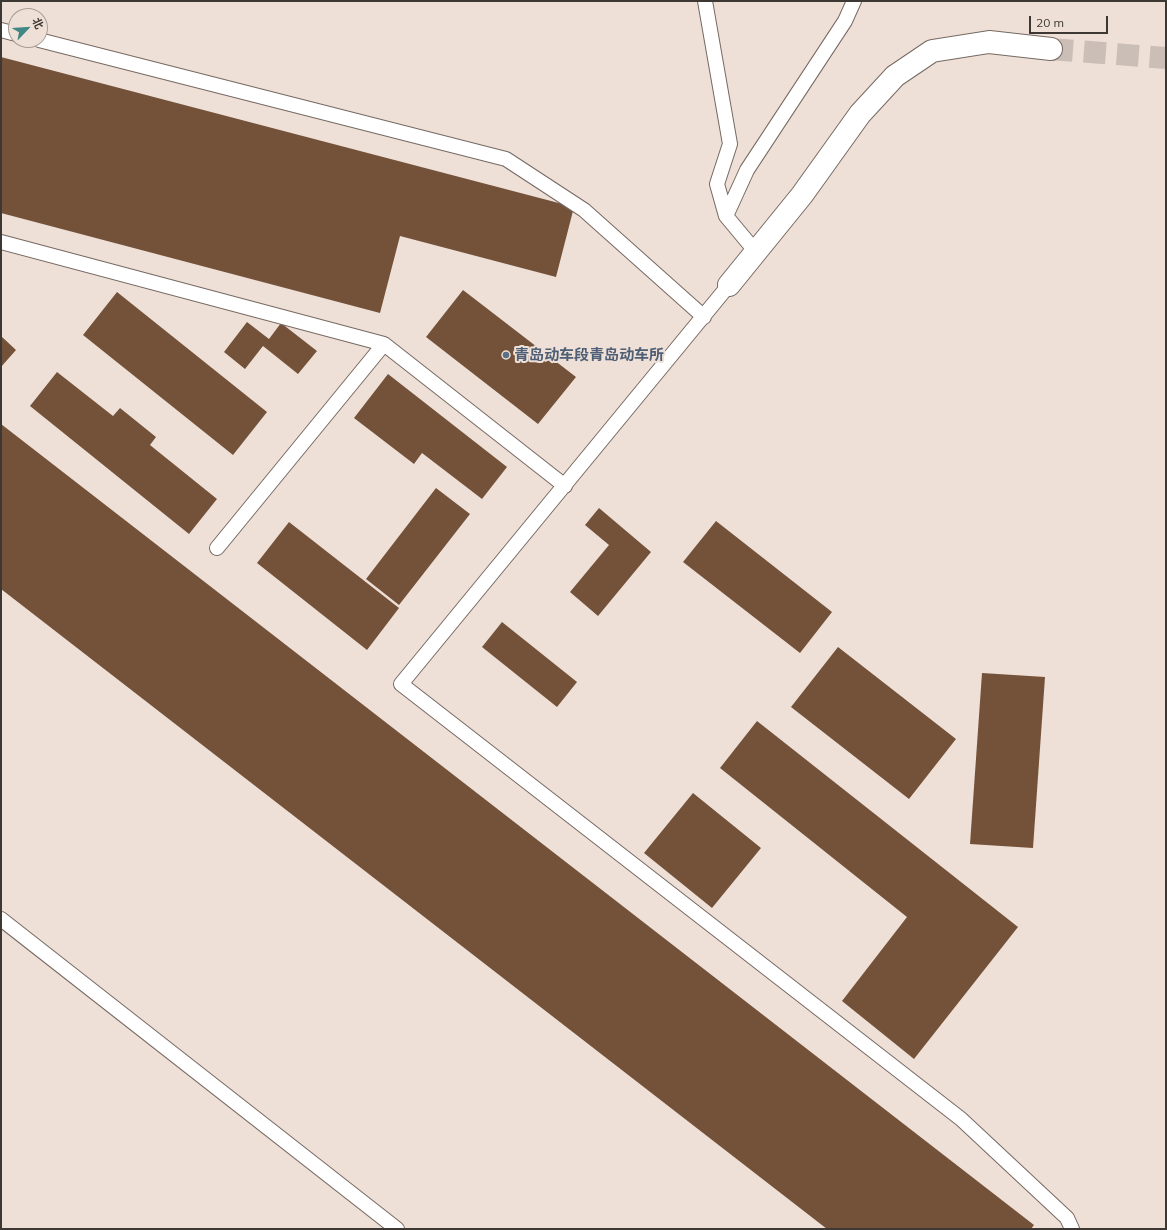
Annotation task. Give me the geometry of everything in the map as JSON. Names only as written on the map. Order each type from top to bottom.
[{"type":"street","points":[[729,285],[802,195],[860,114],[895,76],[932,51],[989,42],[1051,49]]},
{"type":"lane","points":[[705,1],[730,144],[717,184],[726,216],[756,252]]},
{"type":"lane","points":[[726,216],[747,170],[845,21],[854,1]]},
{"type":"lane","points":[[48,42],[506,159],[584,210],[704,316]]},
{"type":"lane","points":[[1,242],[384,344],[565,486]]},
{"type":"lane","points":[[729,285],[401,684],[961,1119],[1068,1218],[1072,1229]]},
{"type":"lane","points":[[217,548],[384,344]]},
{"type":"lane","points":[[1,919],[397,1229]]},
{"type":"building","points":[[1,57],[574,207],[556,277],[400,236],[380,313],[1,213]]},
{"type":"building","points":[[463,290],[576,377],[538,424],[426,337]]},
{"type":"building","points":[[117,292],[267,412],[233,455],[83,335]]},
{"type":"building","points":[[247,322],[269,339],[281,323],[317,351],[298,374],[263,346],[245,369],[224,352]]},
{"type":"building","points":[[1,336],[16,350],[1,367]]},
{"type":"building","points":[[57,372],[113,416],[120,408],[156,437],[150,445],[217,499],[189,534],[30,406]]},
{"type":"building","points":[[388,374],[507,467],[482,499],[422,453],[414,464],[354,418]]},
{"type":"building","points":[[1,424],[1034,1225],[1031,1229],[827,1229],[1,589]]},
{"type":"building","points":[[436,488],[470,514],[399,605],[366,579]]},
{"type":"building","points":[[599,508],[651,552],[598,616],[570,592],[609,545],[585,525]]},
{"type":"building","points":[[716,521],[832,612],[800,653],[683,562]]},
{"type":"building","points":[[289,522],[399,608],[367,650],[257,563]]},
{"type":"building","points":[[502,622],[577,682],[557,707],[482,647]]},
{"type":"building","points":[[838,647],[956,739],[909,799],[791,707]]},
{"type":"building","points":[[982,673],[1045,677],[1033,848],[970,844]]},
{"type":"building","points":[[757,721],[1018,927],[914,1059],[842,1001],[907,917],[720,768]]},
{"type":"building","points":[[693,793],[761,848],[712,908],[644,853]]},
{"type":"tunnel","points":[[1051,49],[1166,58]]},
{"type":"place","name":"青岛动车段青岛动车所","points":[[506,355]]}]
